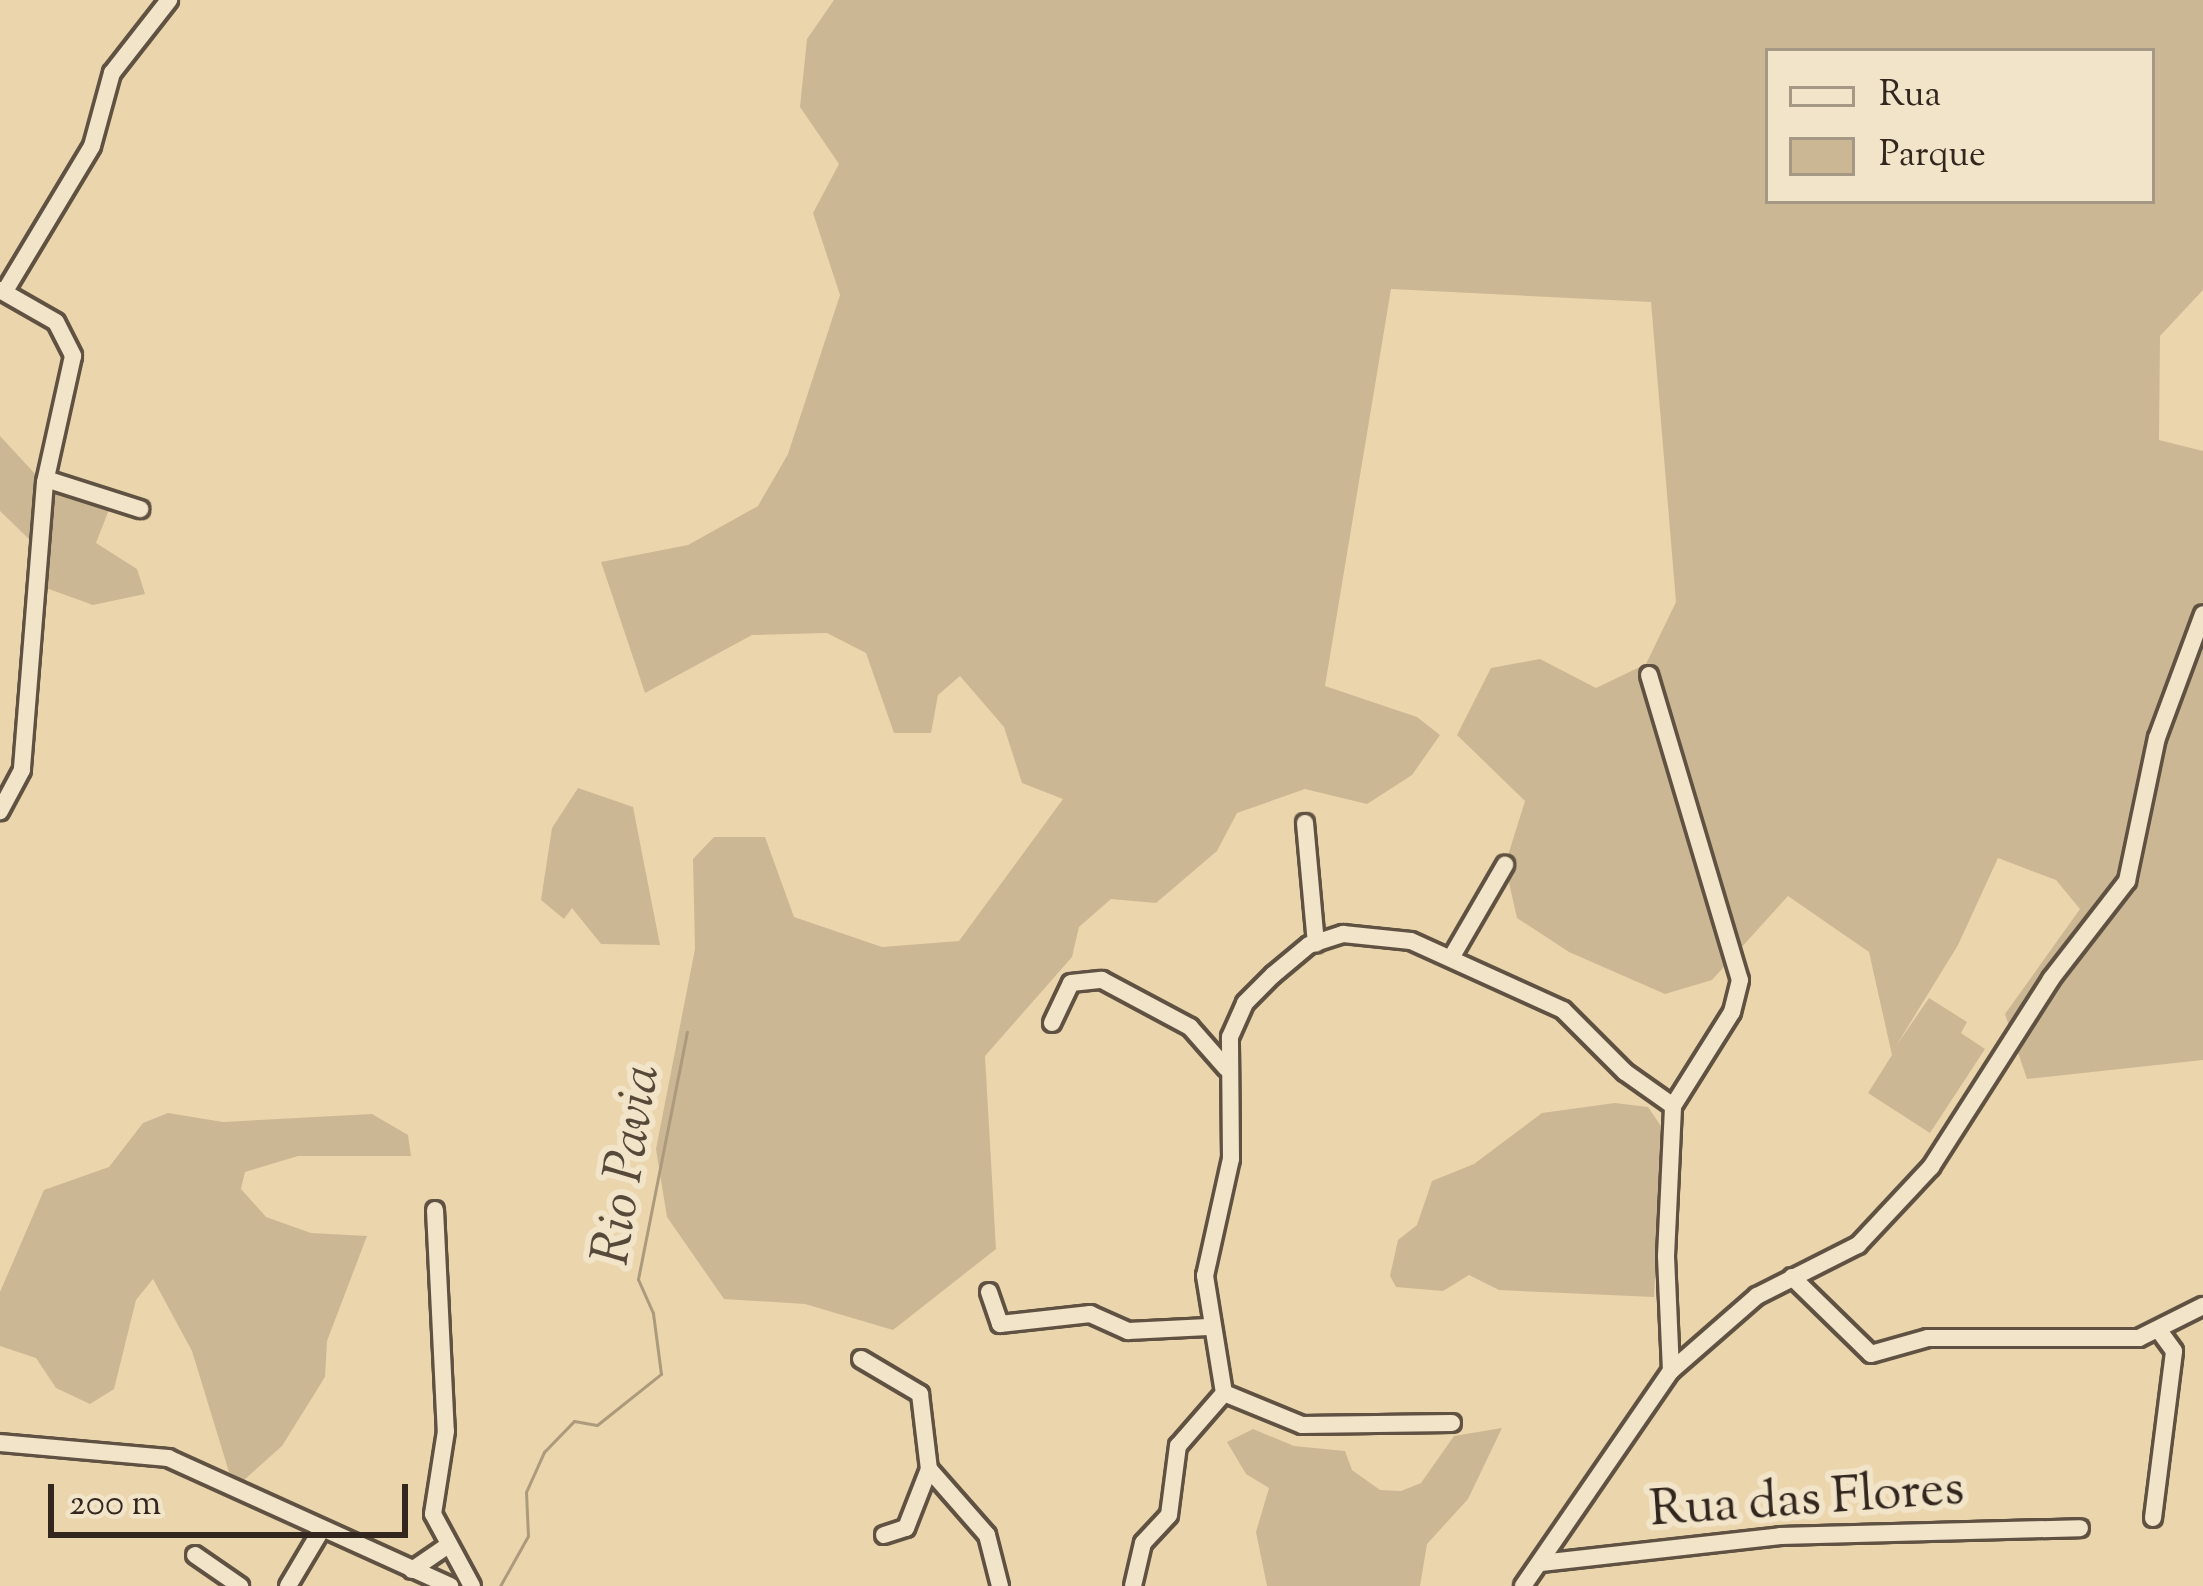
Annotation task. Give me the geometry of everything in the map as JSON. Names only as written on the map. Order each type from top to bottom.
[{"type":"street","points":[[0,811],[18,782],[46,478],[73,356],[56,322],[3,290],[92,146],[112,73],[169,0]]},
{"type":"street","points":[[46,478],[140,509]]},
{"type":"street","points":[[1525,1585],[1671,1370],[1792,1277],[1858,1245],[1910,1194],[2051,979],[2116,900],[2178,666],[2203,614]]},
{"type":"street","points":[[1649,675],[1740,980],[1732,1012],[1673,1106],[1666,1256],[1671,1370]]},
{"type":"street","points":[[0,752],[22,752]]},
{"type":"street","points":[[1305,824],[1316,943]]},
{"type":"street","points":[[1451,958],[1505,865]]},
{"type":"street","points":[[1133,1586],[1143,1543],[1168,1516],[1178,1446],[1224,1393],[1221,1347],[1208,1327],[1205,1276],[1231,1159],[1230,1037],[1244,1003],[1316,943],[1366,932],[1451,958],[1563,1010],[1624,1072],[1673,1106]]},
{"type":"street","points":[[1052,1023],[1071,983],[1102,980],[1190,1028],[1230,1074]]},
{"type":"street","points":[[435,1210],[446,1431],[433,1514],[472,1586]]},
{"type":"street","points":[[1792,1277],[1870,1354],[1908,1339],[2084,1344],[2159,1330],[2203,1306]]},
{"type":"street","points":[[989,1292],[1000,1324],[1090,1314],[1129,1331],[1208,1327]]},
{"type":"street","points":[[2153,1518],[2174,1351],[2159,1330]]},
{"type":"street","points":[[861,1359],[920,1394],[929,1468],[907,1528],[884,1535]]},
{"type":"street","points":[[1224,1393],[1301,1425],[1452,1423]]},
{"type":"street","points":[[2,1448],[168,1458],[320,1532],[450,1586]]},
{"type":"street","points":[[929,1468],[987,1535],[1000,1586]]},
{"type":"street","name":"Rua das Flores","points":[[1541,1563],[1570,1565],[1780,1535],[2080,1528]]},
{"type":"street","points":[[288,1586],[320,1532]]},
{"type":"street","points":[[412,1570],[447,1546]]},
{"type":"street","points":[[195,1555],[240,1586]]},
{"type":"green space","points":[[834,0],[2203,0],[2203,290],[2160,336],[2159,440],[2203,451],[2203,1060],[2027,1079],[2005,1014],[2080,909],[2056,880],[1998,858],[1958,945],[1896,1046],[1929,998],[1967,1022],[1961,1033],[1985,1049],[1930,1133],[1868,1093],[1892,1055],[1869,952],[1788,896],[1712,980],[1665,994],[1569,952],[1517,918],[1505,865],[1525,801],[1457,735],[1491,668],[1540,659],[1596,688],[1646,664],[1676,602],[1651,302],[1391,289],[1325,686],[1417,717],[1440,735],[1412,775],[1367,804],[1305,789],[1237,813],[1217,851],[1156,903],[1111,899],[1079,927],[1072,957],[985,1056],[996,1249],[893,1330],[805,1304],[724,1299],[667,1217],[656,1149],[695,949],[693,859],[714,837],[765,837],[794,917],[882,947],[959,941],[1063,799],[1022,783],[1004,727],[960,676],[938,695],[931,733],[894,733],[866,653],[827,633],[752,635],[645,693],[601,562],[688,545],[758,506],[788,454],[840,295],[813,213],[839,164],[800,107],[807,39]]},
{"type":"green space","points":[[0,436],[37,476],[31,541],[0,511]]},
{"type":"green space","points":[[53,487],[110,507],[96,543],[137,569],[145,594],[93,605],[46,588]]},
{"type":"green space","points":[[578,788],[633,807],[660,945],[601,944],[572,908],[564,919],[541,900],[552,828]]},
{"type":"green space","points":[[1615,1103],[1648,1107],[1663,1129],[1654,1297],[1499,1290],[1469,1275],[1443,1291],[1396,1287],[1390,1276],[1398,1240],[1417,1225],[1432,1181],[1474,1164],[1542,1113]]},
{"type":"green space","points":[[168,1113],[223,1122],[372,1114],[408,1135],[411,1156],[298,1156],[245,1172],[241,1189],[266,1217],[311,1233],[367,1236],[327,1341],[325,1377],[282,1446],[244,1480],[229,1472],[192,1351],[153,1279],[136,1300],[114,1389],[90,1404],[56,1388],[36,1358],[0,1346],[0,1292],[44,1190],[109,1167],[143,1123]]},
{"type":"green space","points":[[1502,1428],[1468,1499],[1427,1544],[1420,1586],[1267,1586],[1256,1532],[1269,1488],[1246,1474],[1227,1442],[1253,1429],[1294,1446],[1345,1451],[1352,1470],[1380,1490],[1401,1491],[1421,1483],[1454,1436]]},
{"type":"waterway","name":"Rio Pavia","points":[[500,1586],[528,1536],[526,1492],[544,1452],[574,1421],[597,1425],[661,1374],[653,1313],[638,1279],[687,1032]]}]
